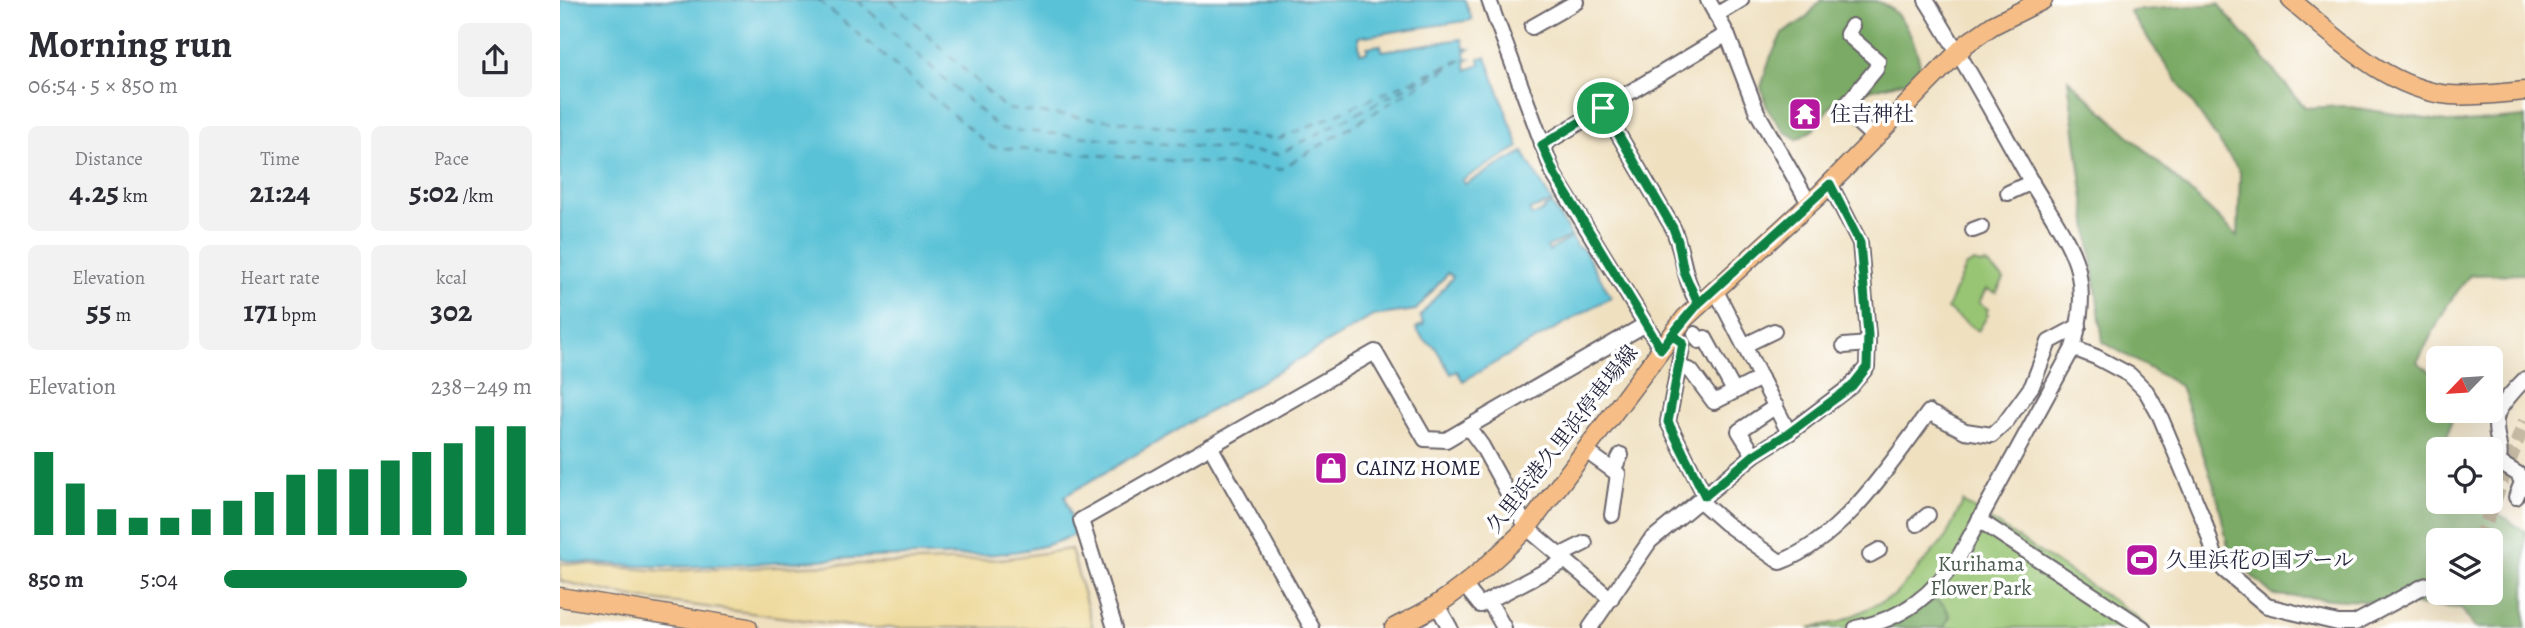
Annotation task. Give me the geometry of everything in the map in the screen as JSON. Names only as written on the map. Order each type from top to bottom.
[{"type":"main road","name":"久里浜港久里浜停車場線","points":[[1394,628],[1437,605],[1464,585],[1527,528],[1666,342],[1698,304],[1830,184],[1958,51],[1993,25],[2043,0]]},
{"type":"main road","points":[[2291,0],[2377,68],[2406,84],[2433,92],[2462,96],[2525,92]]},
{"type":"main road","points":[[560,597],[707,625],[748,628]]},
{"type":"street","points":[[1489,0],[1555,175],[1646,324],[1666,342],[1683,343],[1668,422],[1702,498],[1726,523],[1780,562],[1793,558],[1816,542],[1872,491],[1932,414],[1965,430],[1992,435],[2005,423],[2032,386],[2049,342],[2079,326]]},
{"type":"street","points":[[1708,0],[1727,34],[1757,112],[1809,204]]},
{"type":"street","points":[[1716,15],[1741,0]]},
{"type":"street","points":[[1856,628],[1900,613],[1936,589],[1960,555],[2073,348],[2079,326],[2082,292],[2077,266],[1958,51],[1926,0]]},
{"type":"street","points":[[1532,27],[1576,2]]},
{"type":"street","points":[[1852,26],[1847,34],[1878,61],[1876,69],[1843,109],[1875,138]]},
{"type":"street","points":[[1542,145],[1727,34]]},
{"type":"street","points":[[1603,108],[1673,228],[1684,272],[1698,304]]},
{"type":"street","points":[[2008,193],[2032,182]]},
{"type":"street","points":[[1590,628],[1650,541],[1754,455],[1789,433],[1852,386],[1867,367],[1868,344],[1860,243],[1830,184]]},
{"type":"street","points":[[1715,289],[1789,433]]},
{"type":"street","points":[[1115,628],[1081,520],[1210,446],[1375,352],[1425,439],[1446,440],[1646,324]]},
{"type":"street","points":[[1745,345],[1774,331]]},
{"type":"street","points":[[1695,334],[1699,341],[1705,338],[1734,391]]},
{"type":"street","points":[[1844,346],[1868,344]]},
{"type":"street","points":[[2073,348],[2130,375],[2146,391],[2170,439],[2204,521],[2215,556],[2224,570],[2267,606],[2346,625],[2360,622],[2426,585]]},
{"type":"street","points":[[1680,367],[1691,370],[1714,402],[1761,378]]},
{"type":"street","points":[[2496,437],[2496,417],[2525,379]]},
{"type":"street","points":[[1754,455],[1739,431],[1776,406]]},
{"type":"street","points":[[1468,427],[1482,446],[1527,528],[1611,599]]},
{"type":"street","points":[[1210,446],[1312,628]]},
{"type":"street","points":[[1587,451],[1618,474]]},
{"type":"street","points":[[1618,474],[1613,470],[1621,456]]},
{"type":"street","points":[[2503,464],[2518,474],[2522,482],[2516,497]]},
{"type":"street","points":[[1612,514],[1618,474]]},
{"type":"street","points":[[1979,520],[2143,628]]},
{"type":"street","points":[[1464,585],[1480,605],[1562,559],[1584,543]]},
{"type":"street","points":[[1489,601],[1504,628]]},
{"type":"street","points":[[1437,605],[1450,628]]},
{"type":"green space","points":[[1821,0],[1876,1],[1886,5],[1907,29],[1921,70],[1910,80],[1837,98],[1813,130],[1797,139],[1784,131],[1767,108],[1761,87],[1770,58],[1782,34],[1806,18]]},
{"type":"green space","points":[[2218,4],[2305,108],[2344,106],[2453,123],[2525,117],[2525,274],[2470,275],[2448,304],[2417,362],[2426,368],[2426,424],[2451,424],[2447,437],[2426,437],[2426,514],[2499,514],[2525,531],[2525,628],[2475,628],[2461,608],[2273,595],[2230,556],[2217,495],[2180,386],[2103,342],[2068,79],[2238,236],[2240,172],[2129,11]]},
{"type":"green space","points":[[1974,262],[1983,265],[1985,263],[2004,279],[1996,293],[1986,289],[1979,303],[1988,309],[1988,315],[1978,331],[1947,309],[1965,267]]},
{"type":"green space","name":"Kurihama Flower Park","points":[[1963,502],[2135,615],[2147,628],[1809,628],[1840,622],[1894,596],[1946,537]]},
{"type":"green space","points":[[1935,600],[1945,606],[1950,616],[1944,628],[1875,628]]},
{"type":"sand","points":[[1071,549],[1093,628],[864,628],[638,598],[560,581],[560,563],[664,571],[1002,559]]},
{"type":"water","points":[[560,0],[1465,0],[1472,20],[1358,37],[1360,53],[1367,52],[1367,47],[1381,45],[1382,51],[1462,39],[1464,48],[1470,49],[1465,51],[1466,59],[1472,58],[1465,61],[1467,70],[1480,65],[1479,58],[1486,57],[1519,147],[1462,180],[1465,184],[1523,152],[1552,202],[1529,210],[1532,216],[1552,204],[1571,236],[1547,247],[1549,251],[1572,237],[1576,246],[1584,250],[1611,297],[1463,381],[1457,371],[1451,374],[1435,347],[1424,340],[1416,328],[1424,324],[1420,316],[1453,277],[1448,273],[1416,310],[1373,316],[1065,496],[1076,534],[1027,550],[976,555],[686,566],[591,563],[560,559]]},
{"type":"ferry route","points":[[818,0],[991,147],[1281,169],[1466,57]]},
{"type":"ferry route","points":[[857,0],[1000,129],[1279,154],[1449,65]]},
{"type":"ferry route","points":[[891,0],[1006,109],[1280,139],[1459,60]]},
{"type":"tunnel","points":[[2484,528],[2525,421]]},
{"type":"place","name":"住吉神社","points":[[1805,114]]},
{"type":"place","name":"CAINZ HOME","points":[[1331,468]]},
{"type":"place","name":"久里浜花の国プール","points":[[2142,560]]},
{"type":"route","points":[[1603,108],[1542,145],[1555,175],[1661,349],[1685,318],[1698,304],[1830,184],[1860,243],[1868,335],[1867,367],[1852,386],[1789,433],[1754,455],[1705,496],[1668,422],[1683,343],[1672,335],[1698,304],[1684,272],[1673,228],[1603,108]]}]
